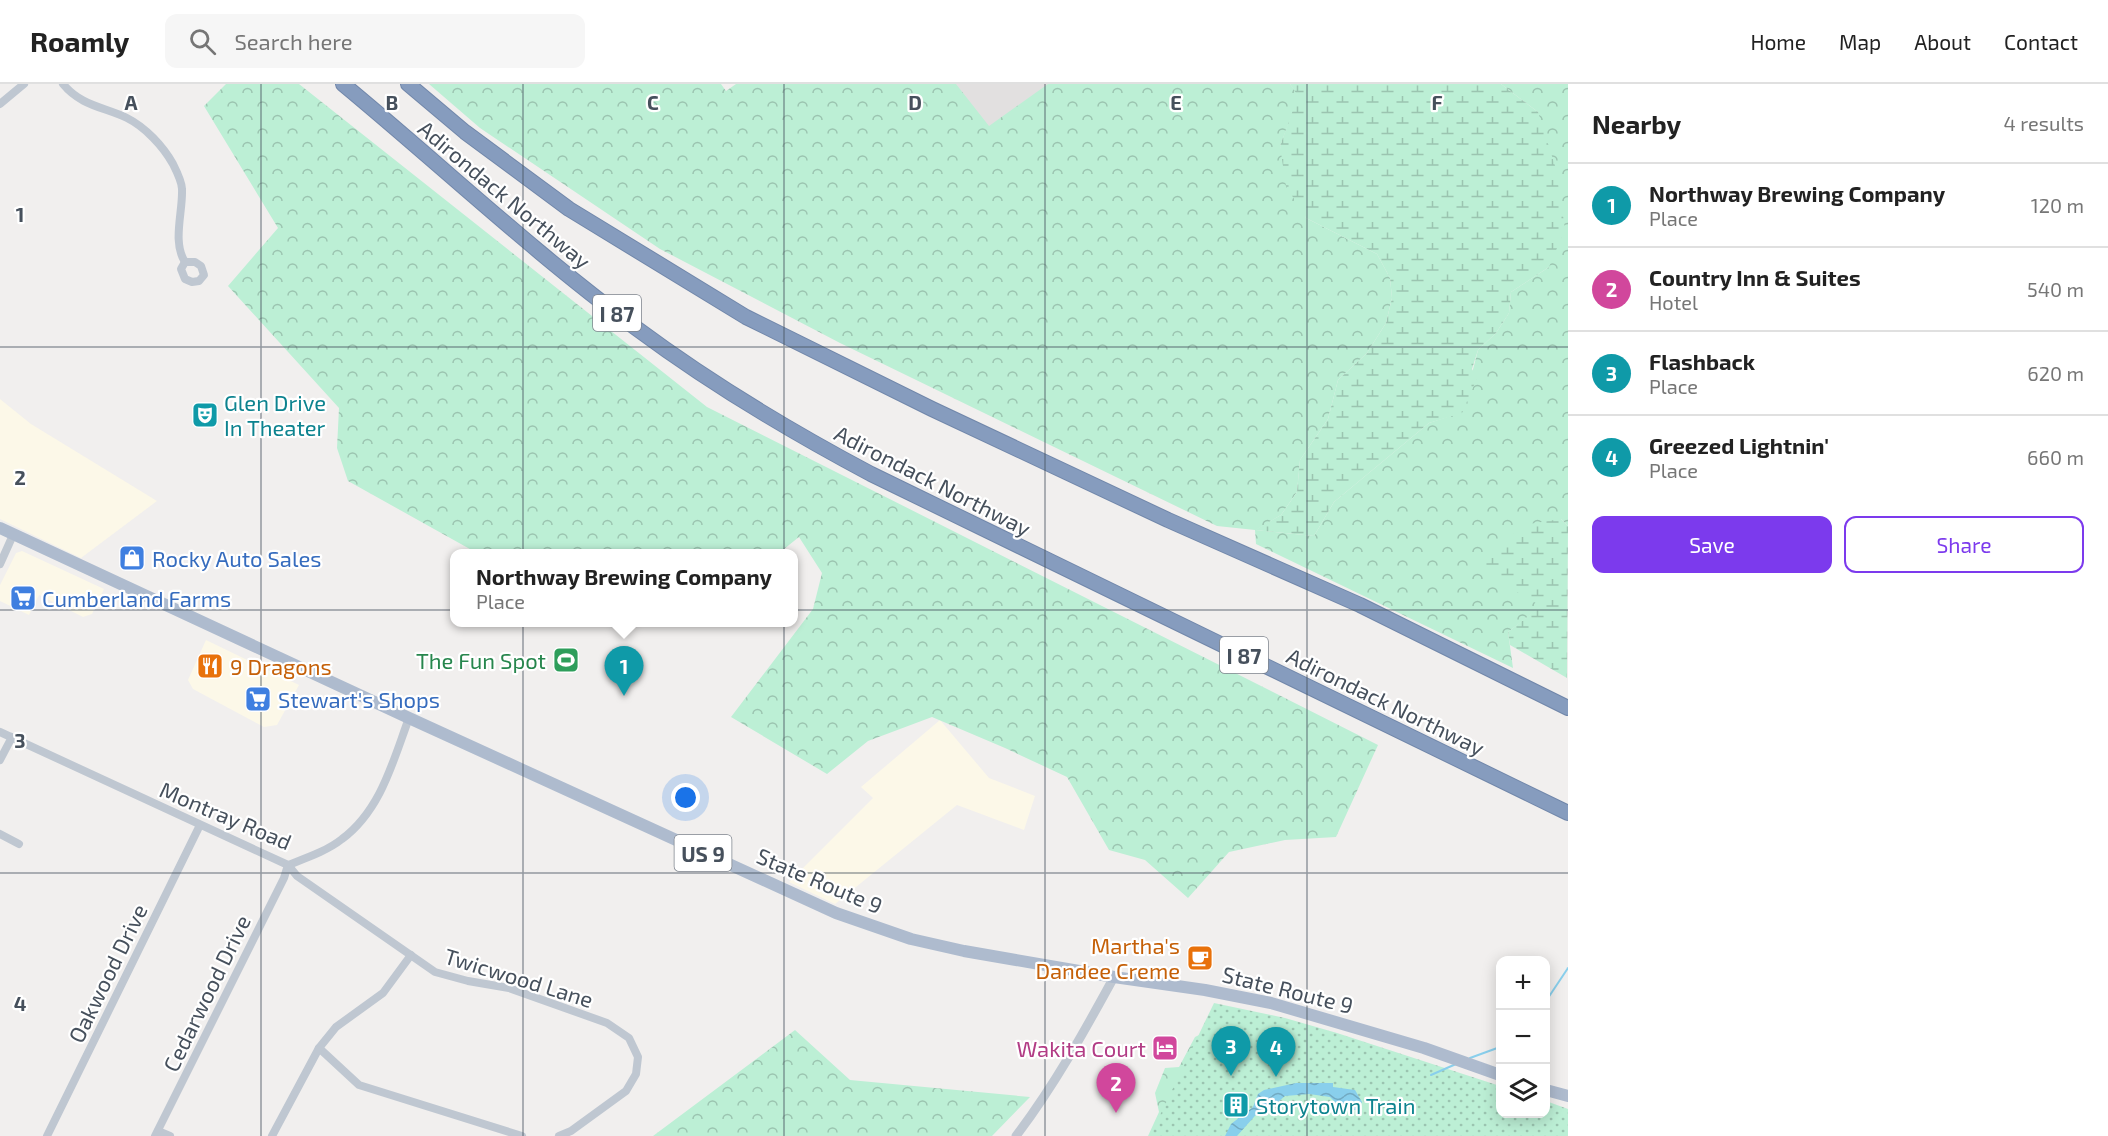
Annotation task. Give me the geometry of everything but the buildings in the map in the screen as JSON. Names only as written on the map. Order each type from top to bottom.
[{"type":"highway","name":"Adirondack Northway","points":[[343,84],[556,265],[635,328],[729,392],[800,436],[871,474],[1568,813]]},
{"type":"highway","name":"Adirondack Northway","points":[[408,84],[465,132],[568,209],[746,317],[932,409],[1168,520],[1360,604],[1568,708]]},
{"type":"main road","name":"State Route 9","points":[[0,528],[836,913],[932,944],[1270,1003],[1321,1017],[1496,1073]]},
{"type":"main road","points":[[1550,1091],[1568,1096]]},
{"type":"street","points":[[0,104],[24,84]]},
{"type":"street","points":[[63,84],[72,94],[89,104],[129,119],[152,136],[172,163],[182,187],[179,238],[181,256],[185,262]]},
{"type":"street","points":[[0,564],[13,535]]},
{"type":"street","name":"Montray Road","points":[[0,732],[288,865],[342,839],[361,822],[379,796],[409,718]]},
{"type":"street","points":[[0,760],[12,737]]},
{"type":"street","name":"Oakwood Drive","points":[[46,1136],[200,825]]},
{"type":"street","points":[[0,834],[20,844]]},
{"type":"street","name":"Twicwood Lane","points":[[288,865],[297,876],[435,972],[468,981],[509,988],[607,1023],[629,1038],[638,1057],[636,1074],[626,1091],[571,1131],[559,1136]]},
{"type":"street","name":"Cedarwood Drive","points":[[157,1133],[284,878],[288,865]]},
{"type":"street","points":[[272,1136],[319,1048],[336,1027],[383,993],[411,955]]},
{"type":"street","points":[[1016,1136],[1038,1107],[1086,1029],[1114,977]]},
{"type":"street","points":[[319,1048],[359,1085],[522,1136]]},
{"type":"street","points":[[157,1133],[170,1136]]},
{"type":"shaded area","points":[[937,84],[1067,84],[983,144]]},
{"type":"shaded area","points":[[0,399],[31,424],[157,501],[81,558],[0,519]]},
{"type":"shaded area","points":[[22,551],[104,589],[92,614],[83,617],[39,595],[29,615],[0,601],[0,585],[16,553]]},
{"type":"shaded area","points":[[206,640],[299,685],[277,725],[264,727],[193,689],[188,680]]},
{"type":"shaded area","points":[[940,720],[989,778],[1035,796],[1024,830],[957,805],[835,904],[789,882],[873,798],[861,787]]},
{"type":"green space","points":[[226,84],[299,84],[707,407],[1378,745],[1336,837],[1285,840],[1229,852],[1188,898],[1145,860],[1109,850],[1067,777],[932,717],[868,741],[827,774],[731,717],[813,609],[822,573],[799,537],[784,549],[470,549],[348,481],[337,448],[339,408],[228,286],[278,228],[204,106]]},
{"type":"green space","points":[[429,84],[721,84],[726,91],[736,84],[956,84],[989,126],[1048,84],[1290,84],[1299,96],[1280,146],[1306,218],[1377,254],[1390,278],[1392,298],[1386,323],[1367,353],[1338,380],[1328,419],[1300,460],[1297,492],[1281,515],[1256,530],[1314,536],[1334,502],[1429,423],[1462,412],[1478,350],[1496,333],[1509,313],[1511,292],[1549,267],[1538,112],[1501,84],[1568,84],[1568,526],[1561,519],[1542,606],[1508,632],[1513,668],[1256,544],[1255,530],[1217,526],[840,343],[660,249],[480,128]]},
{"type":"green space","points":[[1290,84],[1501,84],[1538,112],[1556,169],[1565,229],[1549,267],[1511,292],[1509,313],[1496,333],[1478,350],[1472,369],[1477,378],[1462,413],[1429,423],[1334,502],[1314,536],[1255,530],[1281,515],[1297,492],[1300,460],[1328,419],[1338,380],[1367,353],[1386,323],[1392,298],[1390,278],[1377,254],[1306,218],[1286,186],[1280,146],[1298,96]]},
{"type":"green space","points":[[1561,519],[1568,526],[1567,678],[1510,645],[1508,632],[1541,606],[1479,570],[1522,525]]},
{"type":"green space","points":[[1214,1003],[1285,1018],[1337,1033],[1496,1085],[1496,1118],[1550,1118],[1550,1102],[1568,1109],[1568,1136],[1150,1136]]},
{"type":"green space","points":[[795,1030],[850,1080],[1030,1097],[992,1136],[653,1136]]},
{"type":"green space","points":[[1199,1035],[1172,1136],[1148,1136],[1159,1112],[1155,1093],[1165,1068],[1179,1067],[1195,1037]]},
{"type":"water","points":[[1296,1083],[1333,1083],[1333,1087],[1355,1090],[1362,1102],[1357,1110],[1343,1110],[1330,1097],[1309,1094],[1285,1096],[1278,1102],[1262,1108],[1237,1136],[1225,1136],[1231,1124],[1253,1107],[1258,1094],[1264,1090]]},
{"type":"waterway","points":[[1550,995],[1568,968]]},
{"type":"waterway","points":[[1470,1058],[1496,1048]]},
{"type":"waterway","points":[[1431,1075],[1456,1064]]},
{"type":"place","name":"Glen Drive In Theater","points":[[205,415]]},
{"type":"place","name":"Rocky Auto Sales","points":[[132,558]]},
{"type":"place","name":"Cumberland Farms","points":[[23,598]]},
{"type":"place","name":"The Fun Spot","points":[[566,660]]},
{"type":"place","name":"9 Dragons","points":[[210,666]]},
{"type":"place","name":"Northway Brewing Company","points":[[624,696]]},
{"type":"place","name":"Stewart's Shops","points":[[258,699]]},
{"type":"place","name":"Martha's Dandee Creme","points":[[1200,958]]},
{"type":"place","name":"Wakita Court","points":[[1165,1048]]},
{"type":"place","name":"Flashback","points":[[1231,1076]]},
{"type":"place","name":"Greezed Lightnin'","points":[[1276,1077]]},
{"type":"place","name":"Storytown Train","points":[[1236,1105]]},
{"type":"place","name":"Country Inn & Suites","points":[[1116,1113]]}]
